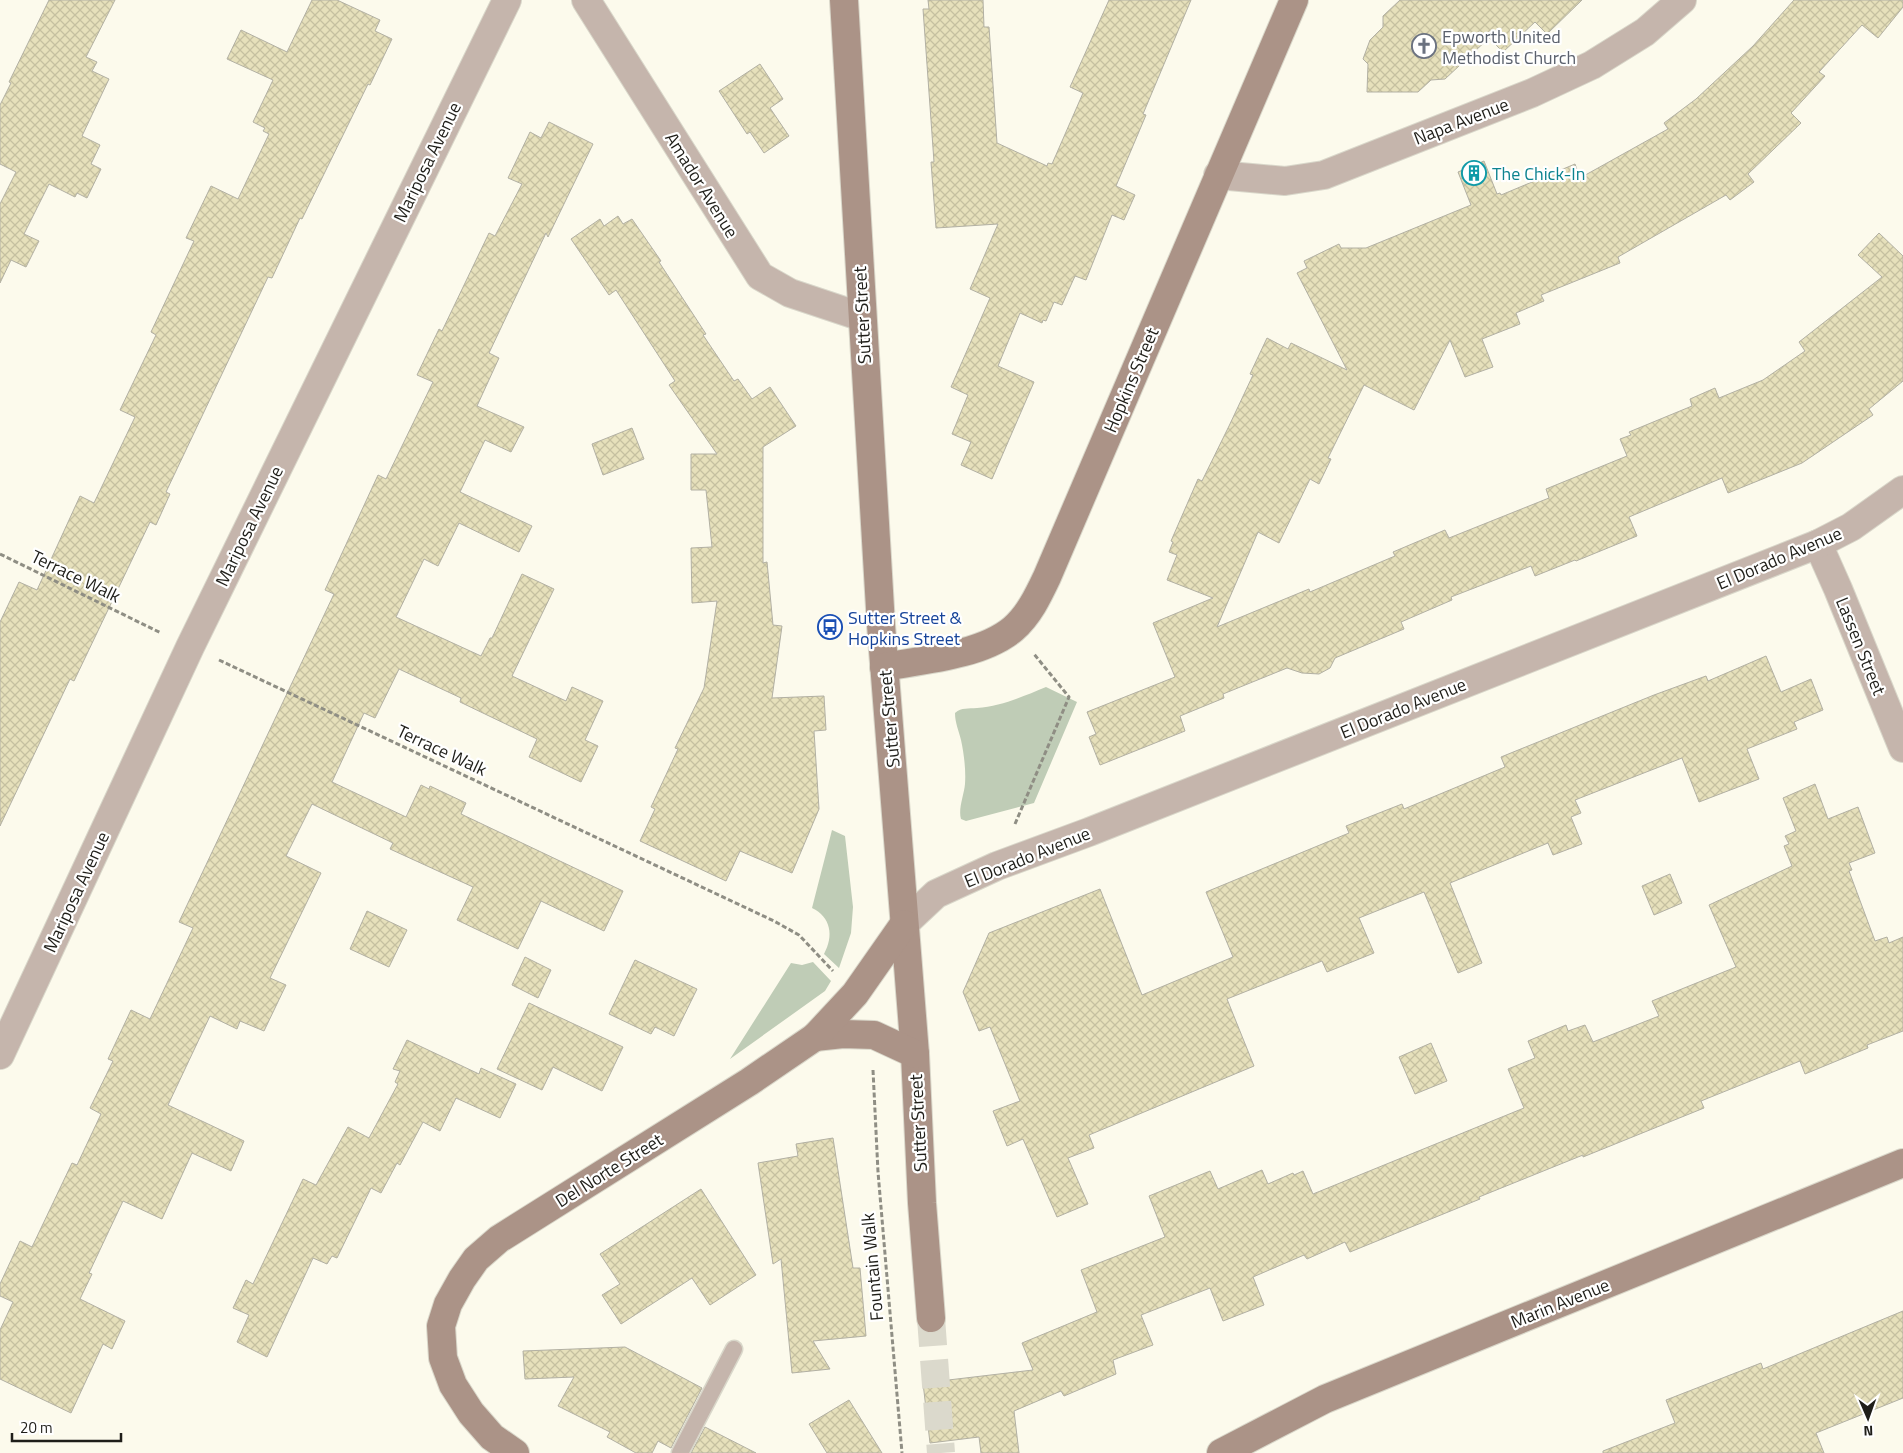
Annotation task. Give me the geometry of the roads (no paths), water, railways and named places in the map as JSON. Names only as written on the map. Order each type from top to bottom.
[{"type":"main road","name":"Sutter Street","points":[[844,0],[884,667],[915,1054],[922,1203],[931,1318]]},
{"type":"main road","name":"Hopkins Street","points":[[884,667],[980,648],[1013,629],[1033,606],[1294,0]]},
{"type":"main road","name":"Del Norte Street","points":[[515,1453],[492,1437],[472,1413],[453,1385],[443,1358],[442,1326],[448,1304],[476,1259],[499,1239],[750,1082],[815,1037],[855,994],[904,924]]},
{"type":"main road","points":[[815,1037],[843,1034],[874,1035],[915,1054]]},
{"type":"main road","name":"Marin Avenue","points":[[1221,1453],[1325,1398],[1903,1163]]},
{"type":"street","name":"Mariposa Avenue","points":[[0,1055],[190,647],[507,0]]},
{"type":"street","name":"Amador Avenue","points":[[586,0],[760,276],[790,293],[862,317]]},
{"type":"street","name":"Napa Avenue","points":[[1218,175],[1285,181],[1324,175],[1532,93],[1592,64],[1645,32],[1682,0]]},
{"type":"street","name":"El Dorado Avenue","points":[[904,924],[936,894],[997,866],[1818,544],[1851,527],[1903,490]]},
{"type":"street","name":"Lassen Street","points":[[1818,544],[1903,748]]},
{"type":"lane","points":[[680,1453],[734,1349]]},
{"type":"tunnel","points":[[931,1318],[941,1453]]},
{"type":"place","name":"Epworth United Methodist Church","points":[[1424,46]]},
{"type":"place","name":"The Chick-In","points":[[1474,173]]},
{"type":"place","name":"Sutter Street & Hopkins Street","points":[[830,627]]}]
